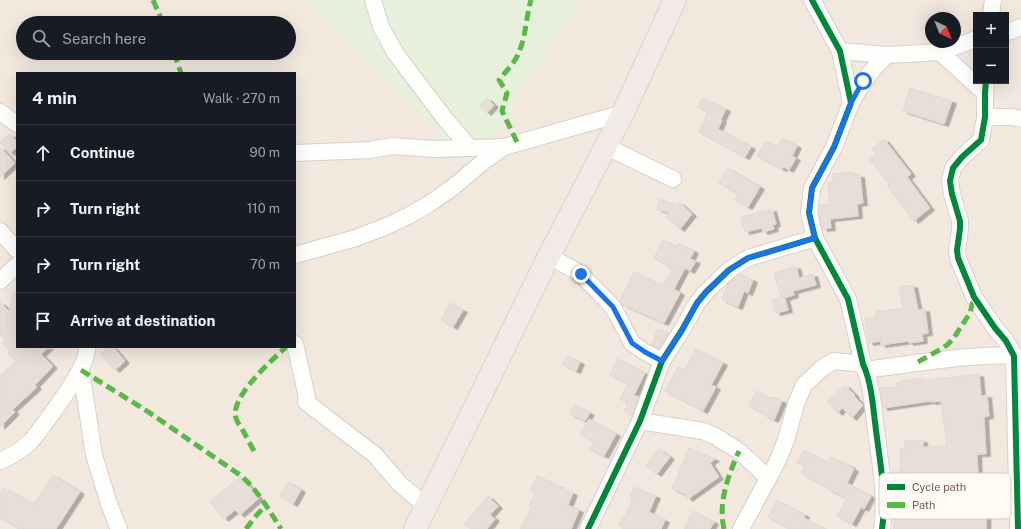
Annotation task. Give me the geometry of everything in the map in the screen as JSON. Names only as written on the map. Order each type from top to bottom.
[{"type":"highway","points":[[415,529],[549,256],[622,113],[675,0]]},
{"type":"street","points":[[373,0],[381,27],[396,54],[446,120],[470,148]]},
{"type":"street","points":[[812,0],[840,51],[851,103]]},
{"type":"street","points":[[992,12],[993,0]]},
{"type":"street","points":[[1009,31],[1021,27]]},
{"type":"street","points":[[840,51],[887,55],[940,52],[973,40]]},
{"type":"street","points":[[940,52],[985,87],[985,117],[981,140],[962,157],[953,168],[950,181],[952,194],[960,221],[957,250],[958,258],[974,297],[1017,357],[1018,529]]},
{"type":"street","points":[[881,473],[871,390],[848,299],[815,238],[809,212],[812,188],[834,147],[851,103],[863,81],[876,64],[887,55]]},
{"type":"street","points":[[0,112],[16,123]]},
{"type":"street","points":[[296,153],[370,150],[393,146],[433,149],[504,147],[622,113]]},
{"type":"street","points":[[985,117],[1021,118]]},
{"type":"street","points":[[605,146],[673,179]]},
{"type":"street","points":[[296,255],[356,238],[408,216],[452,188],[484,161],[504,147]]},
{"type":"street","points":[[0,231],[16,249]]},
{"type":"street","points":[[588,529],[640,421],[662,361],[697,303],[729,270],[748,258],[815,238]]},
{"type":"street","points":[[549,256],[581,274],[613,307],[632,343],[662,361]]},
{"type":"street","points":[[0,280],[16,266]]},
{"type":"street","points":[[0,461],[12,456],[32,440],[71,387],[87,354],[87,348]]},
{"type":"street","points":[[296,348],[307,397],[306,402],[375,455],[400,484],[426,506]]},
{"type":"street","points":[[741,529],[786,440],[796,404],[804,385],[822,368],[834,361],[864,367],[979,357],[1017,357]]},
{"type":"street","points":[[80,370],[94,455],[109,504],[119,529]]},
{"type":"street","points":[[640,421],[703,431],[715,436],[738,451],[768,478]]},
{"type":"street","points":[[882,529],[883,519]]},
{"type":"shaded area","points":[[0,0],[1021,0],[1021,529],[0,529]]},
{"type":"green space","points":[[306,0],[580,0],[473,169]]},
{"type":"building","points":[[910,88],[952,101],[944,124],[903,111]]},
{"type":"building","points":[[487,98],[494,105],[487,113],[479,106]]},
{"type":"building","points":[[702,98],[726,109],[718,129],[751,147],[745,157],[699,132],[708,112],[698,107]]},
{"type":"building","points":[[10,134],[16,141],[16,148],[10,153],[0,142]]},
{"type":"building","points":[[782,138],[797,146],[792,156],[796,158],[789,170],[784,167],[782,169],[757,156],[765,141],[778,147]]},
{"type":"building","points":[[884,139],[911,174],[907,177],[930,208],[914,221],[887,186],[889,184],[869,159],[876,154],[872,149]]},
{"type":"building","points":[[0,147],[15,163],[0,177]]},
{"type":"building","points":[[728,168],[760,187],[748,207],[735,200],[739,194],[719,183]]},
{"type":"building","points":[[853,172],[854,175],[860,175],[863,203],[857,204],[858,216],[830,219],[831,228],[823,229],[820,220],[820,205],[830,204],[828,183],[833,183],[832,174]]},
{"type":"building","points":[[660,199],[677,205],[679,202],[692,214],[680,229],[666,217],[669,213],[657,209]]},
{"type":"building","points":[[772,209],[776,224],[773,225],[774,229],[763,232],[762,228],[745,232],[741,217]]},
{"type":"building","points":[[663,240],[676,247],[678,243],[694,251],[690,259],[696,261],[690,271],[685,268],[674,289],[680,293],[664,323],[623,305],[620,301],[634,272],[662,286],[673,269],[654,258]]},
{"type":"building","points":[[796,266],[799,278],[813,274],[816,285],[793,291],[794,295],[785,298],[788,310],[776,313],[772,300],[781,297],[774,273]]},
{"type":"building","points":[[740,274],[753,280],[748,293],[744,291],[738,307],[722,300],[728,284]]},
{"type":"building","points":[[913,285],[918,310],[925,309],[928,333],[922,334],[923,341],[909,343],[909,341],[881,345],[881,341],[869,343],[865,319],[877,317],[876,312],[903,308],[899,287]]},
{"type":"building","points":[[14,292],[16,293],[16,348],[48,348],[41,354],[53,366],[35,385],[37,387],[12,410],[15,412],[0,427],[0,376],[16,361],[8,352],[10,351],[2,343],[5,340],[0,335],[0,302],[9,311]]},
{"type":"building","points":[[450,303],[463,310],[453,327],[441,320]]},
{"type":"building","points":[[658,329],[669,333],[659,349],[651,345]]},
{"type":"building","points":[[107,348],[114,348],[125,361],[115,370],[100,354]]},
{"type":"building","points":[[696,349],[723,363],[711,385],[716,387],[703,411],[665,391],[678,367],[684,371]]},
{"type":"building","points":[[567,356],[580,362],[576,371],[562,364]]},
{"type":"building","points":[[617,359],[645,373],[634,395],[639,397],[632,416],[624,411],[628,403],[620,399],[628,384],[610,375]]},
{"type":"building","points":[[979,374],[981,396],[987,395],[989,416],[984,417],[986,454],[977,454],[978,473],[898,473],[898,471],[901,471],[900,448],[905,448],[905,441],[923,440],[923,447],[947,446],[941,401],[883,408],[881,388],[897,387],[896,383],[902,381],[922,378],[922,381]]},
{"type":"building","points":[[845,385],[863,405],[852,418],[842,408],[838,413],[827,402]]},
{"type":"building","points":[[756,391],[772,399],[773,397],[782,401],[774,420],[749,406]]},
{"type":"building","points":[[575,405],[590,413],[585,421],[570,414]]},
{"type":"building","points":[[589,419],[616,434],[604,456],[590,449],[594,442],[580,434]]},
{"type":"building","points":[[689,448],[715,459],[710,463],[719,477],[688,499],[685,494],[672,489]]},
{"type":"building","points":[[659,449],[670,457],[657,474],[646,466]]},
{"type":"building","points":[[804,450],[827,463],[831,457],[851,466],[850,467],[854,469],[847,483],[871,496],[864,509],[861,507],[852,524],[837,516],[846,499],[843,496],[801,473],[805,466],[797,462]]},
{"type":"building","points":[[53,475],[80,492],[56,529],[20,529],[0,518],[0,494],[3,488],[34,504]]},
{"type":"building","points":[[241,476],[259,498],[240,515],[235,510],[224,519],[210,502]]},
{"type":"building","points":[[537,476],[573,493],[568,505],[579,510],[571,529],[520,529],[532,507],[529,506],[535,493],[530,491]]},
{"type":"building","points":[[288,482],[301,490],[293,504],[280,496]]},
{"type":"building","points":[[634,487],[656,496],[649,512],[665,520],[661,529],[622,529],[623,527],[619,525],[623,516],[625,517],[633,497],[630,496]]},
{"type":"building","points":[[488,496],[498,506],[490,515],[495,519],[487,529],[471,529],[464,524]]},
{"type":"building","points":[[777,500],[805,515],[804,518],[825,529],[790,529],[768,517]]},
{"type":"building","points":[[693,511],[714,522],[710,529],[684,529]]},
{"type":"building","points":[[894,519],[986,519],[986,529],[894,529]]},
{"type":"marked path","points":[[153,0],[160,16]]},
{"type":"marked path","points":[[517,142],[502,111],[507,93],[499,80],[513,63],[519,52],[531,0]]},
{"type":"marked path","points":[[176,60],[181,72]]},
{"type":"marked path","points":[[918,362],[941,349],[953,339],[970,313],[974,297]]},
{"type":"marked path","points":[[254,451],[236,418],[236,410],[239,400],[253,380],[285,348]]},
{"type":"marked path","points":[[81,370],[147,411],[240,475],[257,493],[281,529]]},
{"type":"marked path","points":[[724,529],[722,519],[723,499],[731,470],[739,451]]},
{"type":"marked path","points":[[246,529],[266,505]]},
{"type":"cycle path","points":[[812,0],[840,51],[851,103],[834,147],[812,188],[809,213],[815,238],[848,299],[870,388],[881,473]]},
{"type":"cycle path","points":[[986,84],[985,117],[981,140],[962,157],[953,168],[950,181],[952,194],[960,221],[957,250],[958,258],[974,297],[995,328],[1006,341],[1014,356],[1018,529]]},
{"type":"cycle path","points":[[588,529],[640,421],[662,361],[697,303],[729,270],[748,258],[815,238]]},
{"type":"cycle path","points":[[882,529],[883,519]]},
{"type":"route","points":[[581,274],[613,307],[632,343],[662,361],[697,303],[715,282],[729,270],[748,258],[815,238],[809,212],[812,188],[834,147],[851,103],[863,81]]}]
